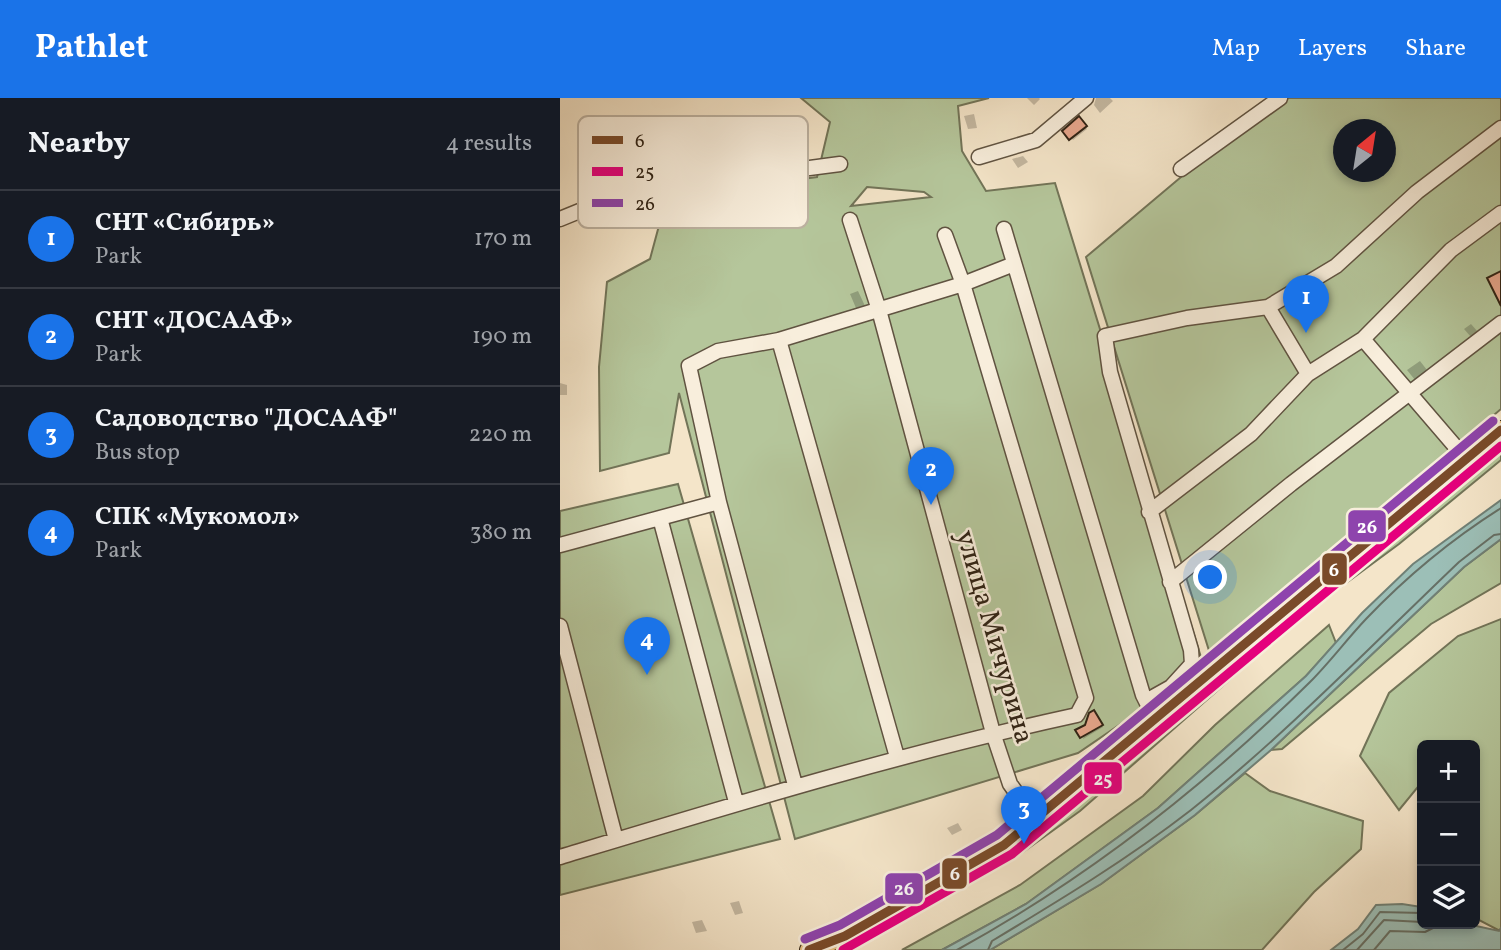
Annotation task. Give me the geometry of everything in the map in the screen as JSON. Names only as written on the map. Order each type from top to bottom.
[{"type":"main road","points":[[809,950],[845,936],[1004,845],[1501,430]]},
{"type":"street","points":[[979,157],[1036,140],[1086,98]]},
{"type":"street","points":[[1181,169],[1280,98]]},
{"type":"street","points":[[1146,701],[1171,687],[1192,664],[1191,650],[1110,372],[1105,336],[1187,318],[1268,307],[1336,266],[1417,192],[1501,128]]},
{"type":"street","points":[[808,168],[840,164]]},
{"type":"street","points":[[560,219],[578,212]]},
{"type":"street","points":[[1149,512],[1251,434],[1308,374],[1363,339],[1451,250],[1501,213]]},
{"type":"street","name":"улица Мичурина","points":[[850,220],[879,310],[993,733],[1010,784],[1035,819]]},
{"type":"street","points":[[1004,229],[1146,701],[1155,719]]},
{"type":"street","points":[[560,857],[736,802],[897,757],[1077,715],[1086,698],[963,284],[945,235]]},
{"type":"street","points":[[795,786],[719,502],[689,366],[718,351],[779,340],[963,284],[1014,264]]},
{"type":"street","points":[[1268,307],[1308,374]]},
{"type":"street","points":[[1170,582],[1501,323]]},
{"type":"street","points":[[1363,339],[1465,459]]},
{"type":"street","points":[[779,340],[897,757]]},
{"type":"street","points":[[560,545],[719,502]]},
{"type":"street","points":[[660,518],[736,802]]},
{"type":"street","points":[[560,626],[616,840]]},
{"type":"green space","points":[[801,98],[989,98],[958,106],[962,151],[986,191],[1055,183],[1204,667],[1078,753],[795,839],[679,393],[669,453],[600,471],[599,367],[607,282],[650,259],[658,228],[808,228],[808,178],[817,177],[830,122]],"holes":[[[867,187],[924,192],[931,197],[851,206]]]},
{"type":"green space","points":[[1275,98],[1501,98],[1501,409],[1211,657],[1086,257]]},
{"type":"green space","points":[[1501,441],[1501,460],[1399,544],[1307,612],[1080,811],[1019,855],[889,929],[838,950],[1019,845]]},
{"type":"green space","points":[[678,484],[780,839],[560,895],[560,511]]},
{"type":"green space","points":[[1501,539],[1501,583],[1431,624],[1282,749],[1271,750],[1464,567]]},
{"type":"green space","points":[[1501,619],[1500,931],[1480,921],[1480,740],[1417,740],[1417,788],[1399,810],[1360,756],[1389,693],[1458,636]]},
{"type":"green space","points":[[1329,625],[1336,643],[1306,676],[1158,808],[1026,904],[942,950],[902,950],[1020,885],[1143,796],[1215,725]]},
{"type":"green space","points":[[1245,773],[1270,791],[1363,821],[1361,849],[1314,892],[1262,950],[990,950],[1101,884],[1195,815]]},
{"type":"water","points":[[1501,500],[1501,539],[1464,567],[1271,750],[1195,815],[1101,884],[990,950],[942,950],[1026,904],[1158,808],[1306,676],[1362,613],[1413,564]]},
{"type":"water","points":[[1376,905],[1417,906],[1417,929],[1480,929],[1480,927],[1499,931],[1501,928],[1501,950],[1331,950],[1358,929]]},
{"type":"building","points":[[1079,116],[1087,126],[1069,140],[1062,131]]},
{"type":"building","points":[[1501,271],[1501,306],[1487,278]]},
{"type":"building","points":[[1094,710],[1103,725],[1080,738],[1075,730],[1085,725],[1089,713]]},
{"type":"transit line","name":"26","points":[[805,939],[840,925],[997,835],[1493,421]]},
{"type":"transit line","name":"6","points":[[809,950],[845,936],[1004,845],[1501,430]]},
{"type":"transit line","name":"25","points":[[843,950],[1012,854],[1501,446]]},
{"type":"place","name":"СНТ «Сибирь»","points":[[1306,333]]},
{"type":"place","name":"СНТ «ДОСААФ»","points":[[931,505]]},
{"type":"place","name":"СПК «Мукомол»","points":[[647,675]]},
{"type":"place","name":"Садоводство \"ДОСААФ\"","points":[[1024,844]]}]
